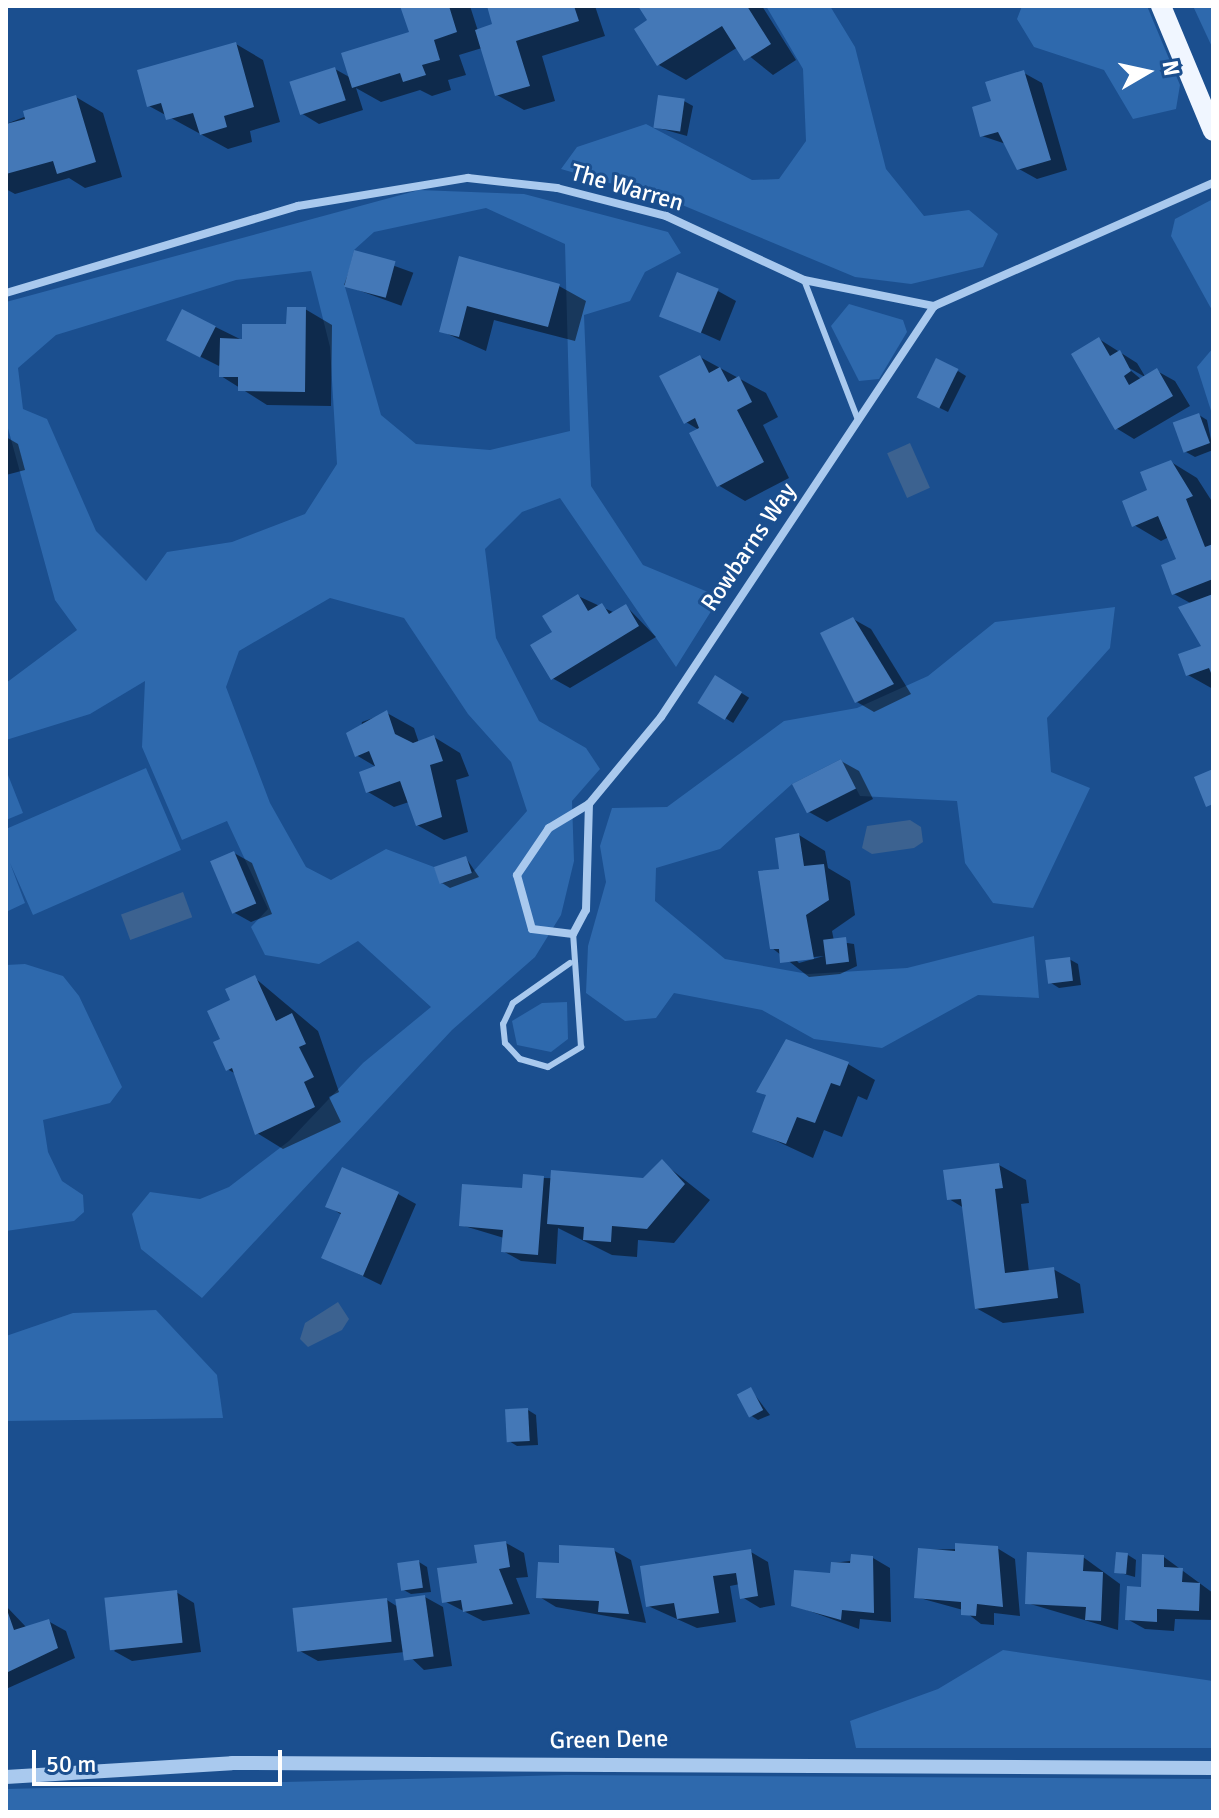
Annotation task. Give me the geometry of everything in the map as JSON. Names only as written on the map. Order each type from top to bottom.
[{"type":"main road","points":[[1161,6],[1213,131]]},
{"type":"street","name":"The Warren","points":[[6,293],[298,206],[468,178],[557,188],[666,216],[804,280],[934,306]]},
{"type":"street","points":[[934,306],[1213,183]]},
{"type":"street","name":"Rowbarns Way","points":[[573,934],[532,929],[517,875],[549,828],[589,804],[661,717],[934,306]]},
{"type":"street","points":[[573,934],[588,898],[589,804]]},
{"type":"street","name":"Green Dene","points":[[6,1777],[232,1763],[1213,1768]]},
{"type":"lane","points":[[804,280],[858,420]]},
{"type":"lane","points":[[570,963],[513,1003],[503,1024],[505,1043],[520,1059],[548,1067],[581,1047],[570,963],[573,934]]},
{"type":"shaded area","points":[[766,6],[830,6],[855,47],[886,169],[924,216],[969,210],[998,234],[983,267],[911,284],[855,277],[675,202],[561,169],[577,147],[646,124],[752,180],[779,179],[806,141],[803,69]]},
{"type":"shaded area","points":[[1022,6],[1147,6],[1180,85],[1176,109],[1133,119],[1104,70],[1034,47],[1017,19]]},
{"type":"shaded area","points":[[1193,6],[1213,6],[1213,49]]},
{"type":"shaded area","points":[[419,190],[524,194],[668,232],[681,253],[645,272],[630,301],[584,315],[591,486],[643,565],[720,597],[676,667],[560,498],[522,512],[485,549],[496,638],[539,721],[586,748],[600,769],[572,801],[574,861],[561,915],[535,957],[452,1030],[202,1298],[141,1249],[132,1214],[150,1192],[200,1199],[229,1187],[289,1141],[363,1063],[431,1007],[358,941],[319,964],[265,955],[251,927],[268,909],[227,821],[182,840],[142,747],[145,681],[90,714],[6,740],[6,683],[77,630],[55,600],[6,421],[6,302]],"holes":[[[486,208],[565,244],[570,431],[490,450],[416,444],[381,415],[345,287],[354,250],[374,232]],[[311,271],[330,347],[337,464],[305,514],[232,542],[167,552],[146,581],[96,531],[47,419],[23,409],[18,368],[56,335],[236,280]],[[330,598],[404,618],[468,714],[511,762],[527,811],[472,873],[441,884],[434,867],[386,849],[331,880],[306,867],[270,803],[226,687],[239,651]]]},
{"type":"shaded area","points":[[1213,199],[1213,312],[1171,236],[1175,219]]},
{"type":"shaded area","points":[[849,304],[903,320],[907,332],[879,379],[859,381],[831,326]]},
{"type":"shaded area","points":[[1213,348],[1213,417],[1197,367]]},
{"type":"shaded area","points":[[910,443],[930,488],[907,498],[887,453]]},
{"type":"shaded area","points":[[1115,607],[1110,648],[1047,718],[1051,772],[1090,788],[1033,908],[993,903],[965,863],[957,801],[860,796],[841,759],[792,784],[720,849],[656,868],[655,901],[725,959],[808,974],[907,968],[1034,936],[1039,998],[978,995],[882,1048],[814,1039],[762,1010],[674,993],[656,1018],[625,1021],[586,993],[588,946],[606,882],[600,846],[612,808],[667,807],[784,721],[857,708],[928,676],[995,622]]},
{"type":"shaded area","points":[[146,768],[181,850],[33,915],[10,863],[25,903],[6,912],[6,829]]},
{"type":"shaded area","points":[[6,770],[23,813],[6,820]]},
{"type":"shaded area","points":[[910,820],[921,827],[923,842],[914,848],[872,854],[862,848],[867,826]]},
{"type":"shaded area","points":[[183,892],[192,917],[130,940],[121,915]]},
{"type":"shaded area","points":[[25,964],[63,976],[79,996],[122,1087],[110,1103],[43,1120],[48,1152],[62,1181],[83,1195],[84,1212],[74,1221],[6,1231],[6,965]]},
{"type":"shaded area","points":[[567,1002],[568,1039],[551,1052],[517,1045],[512,1021],[542,1003]]},
{"type":"shaded area","points":[[338,1302],[349,1319],[342,1330],[308,1347],[300,1339],[305,1323]]},
{"type":"shaded area","points":[[156,1310],[217,1375],[223,1418],[6,1421],[6,1336],[73,1313]]},
{"type":"shaded area","points":[[1003,1650],[1213,1681],[1213,1748],[856,1748],[850,1721],[938,1689]]},
{"type":"shaded area","points":[[566,1775],[1213,1779],[1213,1812],[6,1812],[6,1789]]},
{"type":"building","points":[[400,6],[449,6],[457,32],[434,40],[440,60],[422,65],[426,75],[403,82],[400,73],[352,88],[341,53],[409,32]]},
{"type":"building","points":[[487,6],[574,6],[579,21],[516,41],[530,86],[495,96],[475,30],[492,24]]},
{"type":"building","points":[[638,6],[747,6],[771,44],[744,61],[722,26],[657,66],[634,29],[647,20]]},
{"type":"building","points":[[236,42],[254,107],[224,116],[227,127],[200,135],[193,113],[166,120],[161,103],[147,107],[137,70]]},
{"type":"building","points":[[335,67],[346,100],[300,115],[289,82]]},
{"type":"building","points":[[1024,70],[1051,160],[1017,170],[998,132],[980,137],[972,107],[991,101],[985,82]]},
{"type":"building","points":[[76,95],[96,162],[57,174],[53,161],[6,174],[6,124],[25,119],[23,111]]},
{"type":"building","points":[[658,95],[685,99],[680,131],[653,128]]},
{"type":"building","points":[[354,250],[396,261],[386,298],[344,287]]},
{"type":"building","points":[[459,256],[560,284],[548,327],[467,306],[459,337],[439,332]]},
{"type":"building","points":[[677,272],[719,289],[701,333],[659,317]]},
{"type":"building","points":[[287,307],[306,307],[305,392],[238,391],[238,377],[219,377],[220,338],[242,339],[242,324],[286,324]]},
{"type":"building","points":[[182,309],[216,326],[200,357],[166,340]]},
{"type":"building","points":[[1099,337],[1110,356],[1120,350],[1131,371],[1124,376],[1129,385],[1157,368],[1173,396],[1115,430],[1071,354]]},
{"type":"building","points":[[700,355],[709,373],[720,367],[728,382],[739,376],[752,402],[737,410],[764,462],[717,487],[689,433],[699,428],[695,418],[684,424],[659,376]]},
{"type":"building","points":[[936,358],[958,369],[939,409],[917,398]]},
{"type":"building","points":[[1199,413],[1210,443],[1184,453],[1173,423]]},
{"type":"building","points":[[1171,460],[1193,496],[1186,499],[1205,547],[1213,544],[1213,579],[1172,595],[1161,565],[1176,559],[1158,516],[1132,527],[1122,501],[1147,490],[1140,472]]},
{"type":"building","points":[[578,594],[588,611],[602,603],[609,614],[626,604],[639,626],[551,680],[530,645],[552,632],[542,616]]},
{"type":"building","points":[[1213,594],[1213,678],[1209,668],[1186,676],[1178,654],[1201,646],[1178,607]]},
{"type":"building","points":[[853,617],[894,684],[855,703],[820,633]]},
{"type":"building","points":[[715,675],[742,692],[725,720],[698,703]]},
{"type":"building","points":[[387,710],[395,734],[413,743],[434,735],[443,761],[430,765],[442,817],[416,826],[400,781],[366,793],[359,772],[375,766],[369,751],[355,757],[346,733]]},
{"type":"building","points":[[841,759],[856,788],[807,813],[792,784]]},
{"type":"building","points":[[1213,769],[1213,804],[1206,807],[1194,777]]},
{"type":"building","points":[[799,833],[804,866],[824,864],[829,900],[806,915],[814,959],[780,963],[779,949],[770,949],[758,871],[779,869],[775,838]]},
{"type":"building","points":[[234,851],[256,903],[232,914],[210,861]]},
{"type":"building","points":[[466,856],[472,873],[440,884],[434,867]]},
{"type":"building","points":[[846,937],[849,962],[826,965],[823,940]]},
{"type":"building","points":[[1070,957],[1073,981],[1048,984],[1045,960]]},
{"type":"building","points":[[255,975],[276,1021],[292,1013],[306,1044],[299,1047],[314,1077],[304,1082],[315,1107],[255,1135],[232,1068],[226,1071],[213,1042],[220,1039],[207,1011],[230,1000],[225,989]]},
{"type":"building","points":[[786,1039],[849,1062],[840,1086],[831,1083],[815,1123],[797,1117],[786,1144],[752,1132],[766,1095],[756,1092]]},
{"type":"building","points":[[662,1159],[685,1184],[647,1229],[612,1226],[611,1242],[583,1240],[584,1227],[547,1224],[551,1170],[643,1178]]},
{"type":"building","points":[[999,1163],[1003,1188],[995,1189],[1005,1273],[1054,1267],[1058,1298],[975,1309],[961,1199],[947,1200],[943,1170]]},
{"type":"building","points":[[342,1167],[399,1192],[363,1276],[321,1258],[341,1213],[325,1207]]},
{"type":"building","points":[[523,1174],[544,1176],[538,1255],[501,1252],[503,1230],[459,1226],[462,1184],[522,1188]]},
{"type":"building","points":[[751,1387],[763,1410],[749,1417],[737,1395]]},
{"type":"building","points":[[528,1408],[530,1441],[507,1442],[505,1409]]},
{"type":"building","points":[[506,1541],[510,1567],[499,1569],[513,1604],[463,1612],[461,1600],[442,1603],[437,1568],[477,1563],[474,1545]]},
{"type":"building","points":[[955,1543],[998,1546],[1003,1607],[977,1604],[976,1616],[961,1615],[961,1602],[914,1598],[918,1548],[955,1551]]},
{"type":"building","points":[[559,1545],[614,1548],[629,1614],[598,1612],[599,1601],[536,1598],[538,1562],[559,1563]]},
{"type":"building","points":[[751,1549],[758,1596],[740,1599],[736,1573],[713,1576],[719,1613],[677,1619],[674,1603],[646,1607],[640,1566]]},
{"type":"building","points":[[1027,1552],[1084,1555],[1083,1571],[1103,1572],[1101,1621],[1085,1620],[1086,1607],[1025,1604]]},
{"type":"building","points":[[1116,1552],[1128,1553],[1126,1574],[1114,1573]]},
{"type":"building","points":[[851,1554],[873,1556],[874,1613],[842,1610],[841,1620],[791,1606],[794,1570],[830,1573],[831,1562],[850,1563]]},
{"type":"building","points":[[1142,1554],[1164,1555],[1164,1567],[1183,1568],[1182,1582],[1200,1583],[1199,1611],[1157,1609],[1157,1622],[1125,1620],[1127,1586],[1141,1587]]},
{"type":"building","points":[[419,1560],[423,1588],[401,1591],[397,1563]]},
{"type":"building","points":[[177,1590],[183,1643],[110,1650],[104,1598]]},
{"type":"building","points":[[425,1595],[434,1656],[404,1661],[395,1599]]},
{"type":"building","points":[[387,1598],[392,1642],[297,1652],[293,1608]]},
{"type":"building","points":[[6,1607],[14,1630],[49,1619],[58,1648],[6,1673]]}]
